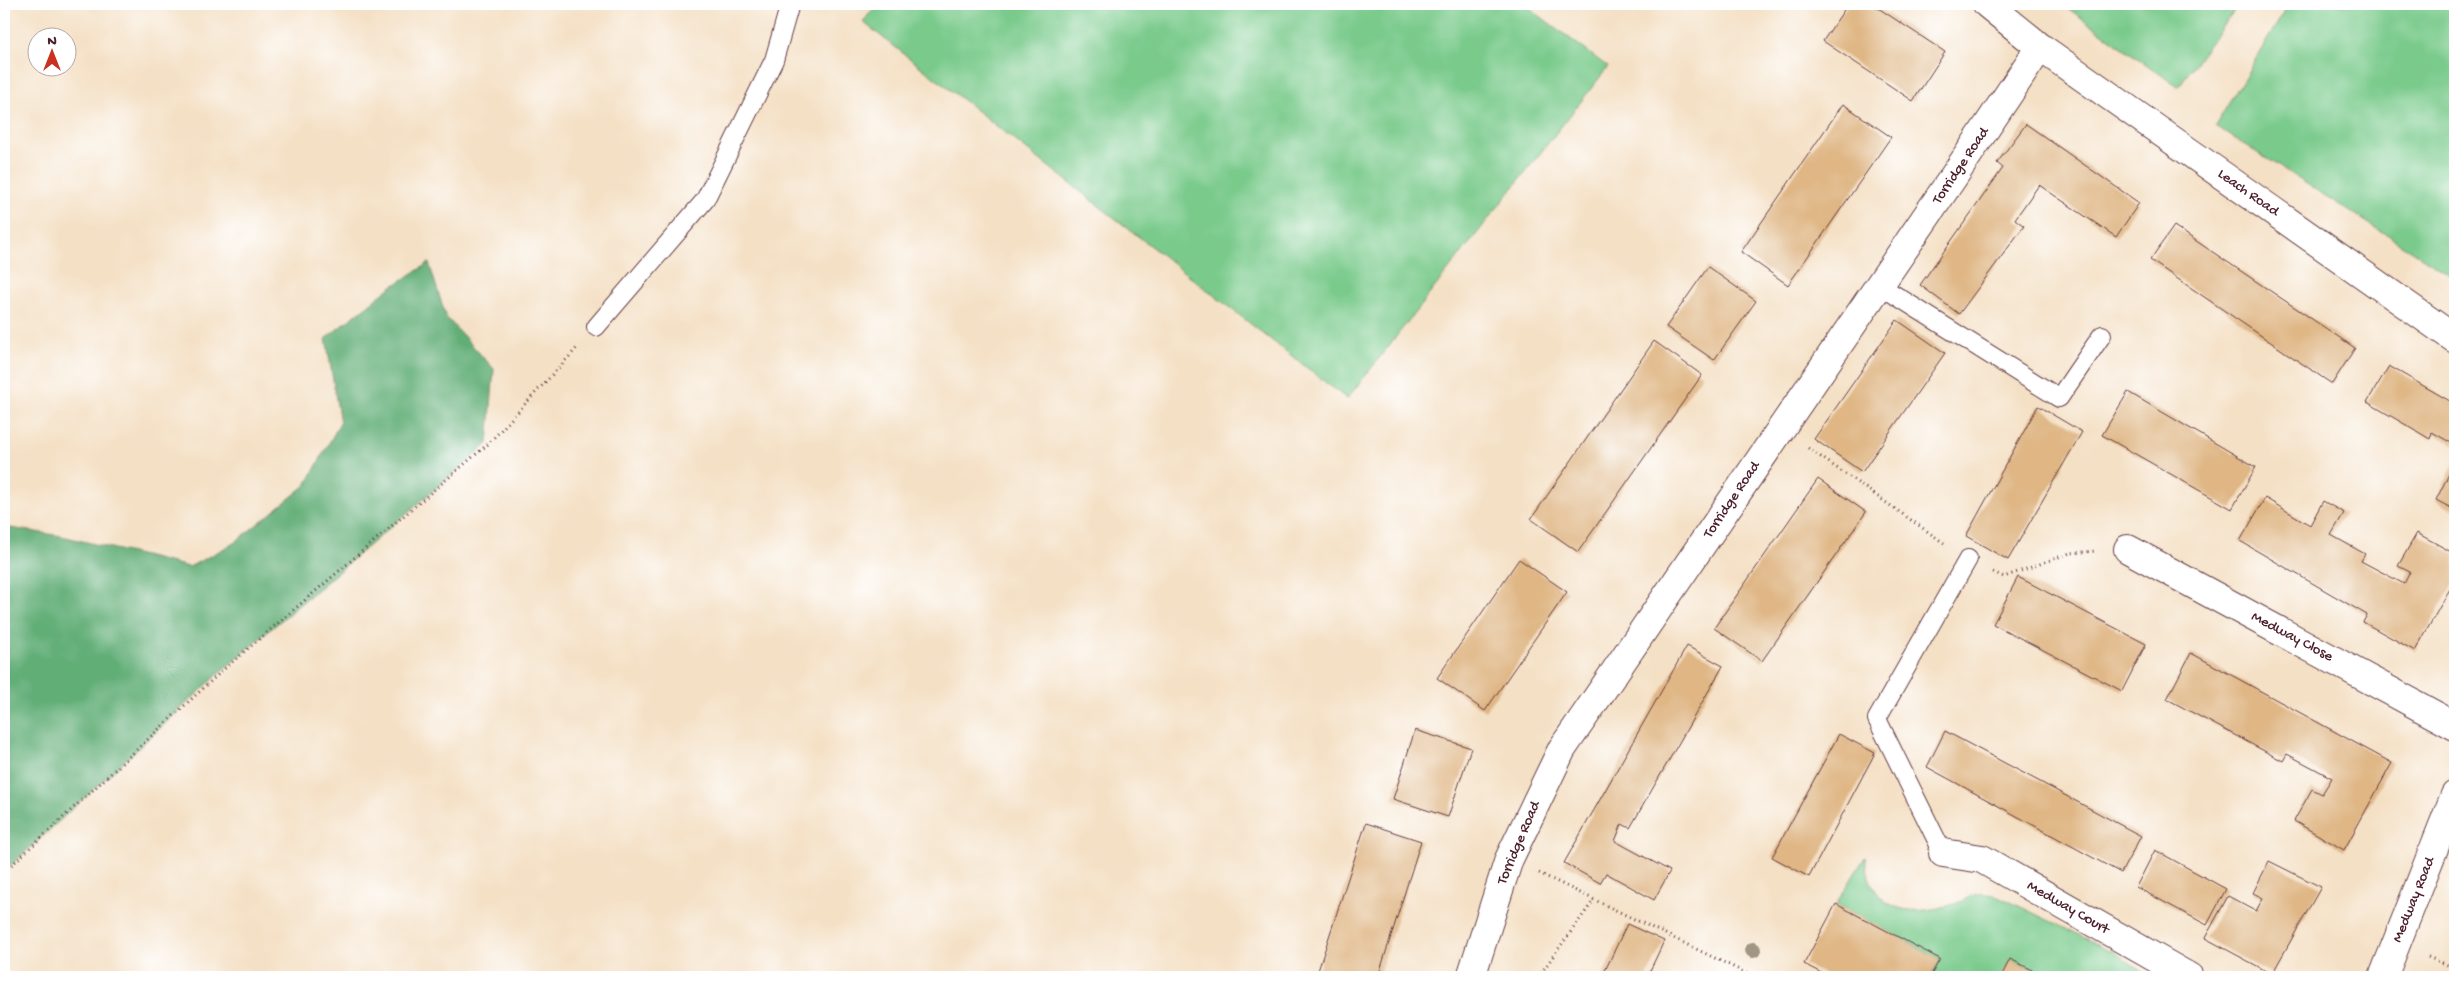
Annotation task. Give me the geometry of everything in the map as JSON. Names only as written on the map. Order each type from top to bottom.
[{"type":"street","name":"Leach Road","points":[[1986,4],[2040,47],[2455,340]]},
{"type":"street","name":"Torridge Road","points":[[1471,977],[1509,859],[1562,749],[2040,47]]},
{"type":"street","name":"Medway Close","points":[[2128,548],[2455,726]]},
{"type":"street","name":"Medway Road","points":[[2383,977],[2455,796]]},
{"type":"street","name":"Medway Court","points":[[1943,854],[1982,859],[2189,977]]},
{"type":"lane","points":[[596,327],[705,200],[774,60],[790,4]]},
{"type":"lane","points":[[1879,285],[2059,398],[2102,335]]},
{"type":"lane","points":[[1943,854],[1877,719],[1968,560]]},
{"type":"path","points":[[4,872],[223,670],[488,444],[596,327]]},
{"type":"path","points":[[1781,428],[1968,560],[2004,577],[2070,553],[2128,548]]},
{"type":"path","points":[[1509,859],[1754,977]]},
{"type":"path","points":[[1538,977],[1594,900]]},
{"type":"green space","points":[[877,4],[1524,4],[1608,67],[1347,399],[863,22]]},
{"type":"green space","points":[[2062,4],[2239,4],[2178,87]]},
{"type":"green space","points":[[2289,4],[2455,4],[2455,278],[2215,126]]},
{"type":"green space","points":[[429,263],[446,317],[494,369],[488,444],[223,670],[4,872],[4,527],[62,536],[189,567],[234,543],[306,485],[340,423],[326,338],[391,287]]},
{"type":"green space","points":[[1865,857],[1871,883],[1879,895],[1896,907],[1906,910],[1926,910],[1955,904],[1976,895],[1989,894],[1998,896],[2112,951],[2144,972],[2144,977],[2047,977],[2010,959],[2001,977],[1930,977],[1940,959],[1836,904]]},
{"type":"building","points":[[1848,4],[1872,4],[1945,52],[1913,101],[1823,41]]},
{"type":"building","points":[[1843,104],[1891,137],[1788,285],[1741,252]]},
{"type":"building","points":[[2026,124],[2139,203],[2116,237],[2039,185],[2015,219],[2024,226],[1959,314],[1920,285],[2003,168],[1997,163]]},
{"type":"building","points":[[2174,226],[2355,348],[2332,384],[2150,260]]},
{"type":"building","points":[[1708,267],[1756,301],[1714,360],[1666,327]]},
{"type":"building","points":[[1897,320],[1945,353],[1862,472],[1814,439]]},
{"type":"building","points":[[1654,341],[1702,375],[1578,552],[1531,519]]},
{"type":"building","points":[[2389,366],[2455,404],[2455,445],[2432,432],[2430,439],[2367,402]]},
{"type":"building","points":[[2128,392],[2256,467],[2232,509],[2102,435]]},
{"type":"building","points":[[2038,406],[2082,432],[2008,560],[1966,536]]},
{"type":"building","points":[[2455,462],[2455,510],[2436,500]]},
{"type":"building","points":[[1818,479],[1866,512],[1762,661],[1714,628]]},
{"type":"building","points":[[2265,498],[2310,525],[2323,501],[2344,513],[2331,535],[2365,554],[2361,561],[2404,584],[2410,572],[2398,566],[2417,533],[2455,554],[2455,580],[2415,651],[2363,622],[2367,615],[2240,541]]},
{"type":"building","points":[[1519,559],[1567,592],[1485,711],[1437,678]]},
{"type":"building","points":[[2018,577],[2146,644],[2122,691],[1993,624]]},
{"type":"building","points":[[1687,646],[1723,666],[1630,828],[1622,824],[1615,841],[1670,871],[1654,900],[1606,873],[1600,883],[1564,863]]},
{"type":"building","points":[[2191,653],[2392,763],[2344,850],[2294,821],[2312,789],[2322,794],[2332,778],[2287,754],[2283,761],[2167,699]]},
{"type":"building","points":[[1415,730],[1471,748],[1448,817],[1393,799]]},
{"type":"building","points":[[1945,731],[2141,836],[2121,873],[1927,767]]},
{"type":"building","points":[[1839,734],[1875,753],[1809,877],[1772,857]]},
{"type":"building","points":[[1366,823],[1421,841],[1378,977],[1316,977]]},
{"type":"building","points":[[2155,850],[2226,889],[2207,925],[2136,887]]},
{"type":"building","points":[[2269,861],[2321,887],[2272,974],[2205,938],[2228,896],[2256,911],[2263,898],[2253,893]]},
{"type":"building","points":[[1836,904],[1940,959],[1930,977],[1829,977],[1804,964]]},
{"type":"building","points":[[1627,924],[1664,941],[1647,977],[1602,977]]},
{"type":"building","points":[[2010,959],[2047,977],[2001,977]]}]
